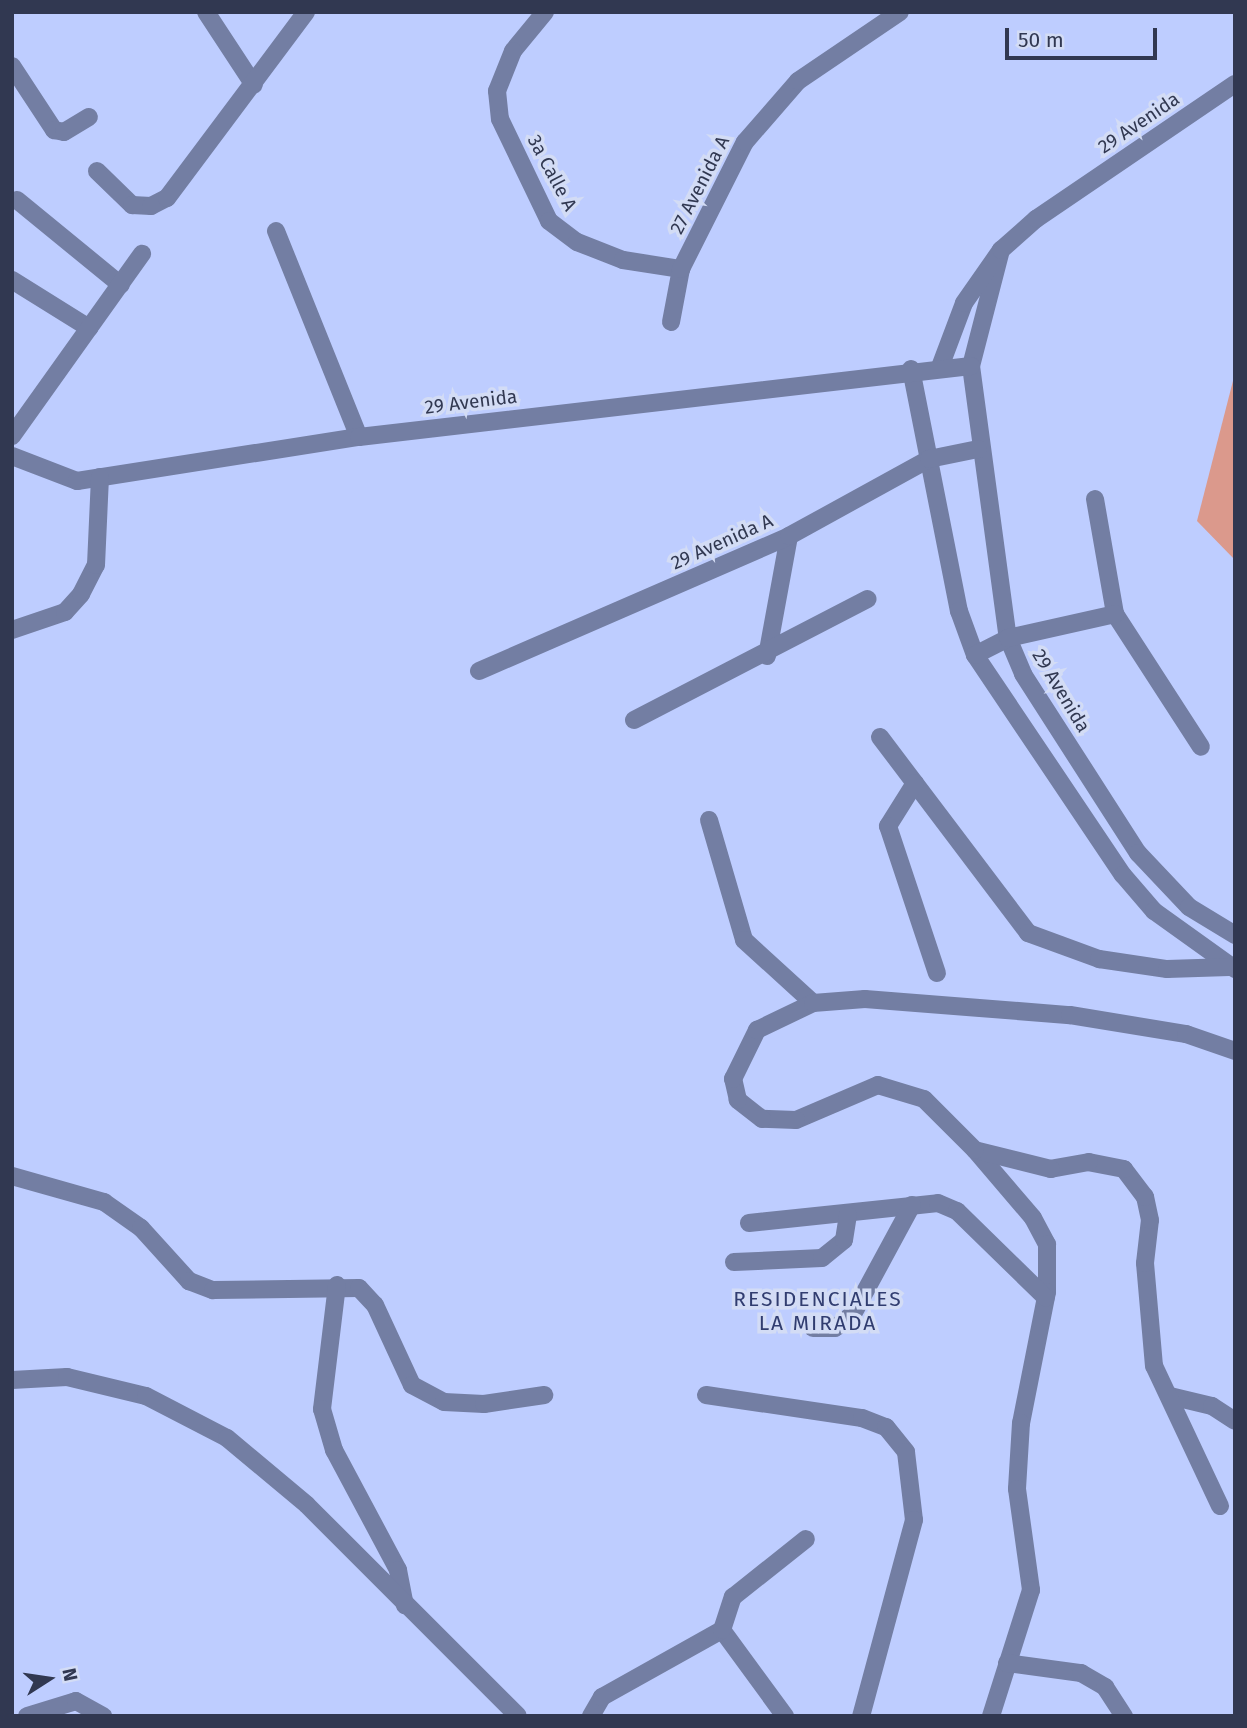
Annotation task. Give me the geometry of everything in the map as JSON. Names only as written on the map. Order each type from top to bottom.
[{"type":"street","points":[[206,12],[254,85]]},
{"type":"street","points":[[97,172],[132,205],[159,203],[254,85],[306,12]]},
{"type":"street","name":"3a Calle A","points":[[545,12],[513,51],[497,91],[500,119],[549,221],[577,242],[623,260],[681,269]]},
{"type":"street","name":"27 Avenida A","points":[[671,322],[681,269],[745,142],[798,81],[900,12]]},
{"type":"street","points":[[12,66],[54,130],[64,132],[89,117]]},
{"type":"street","name":"29 Avenida","points":[[940,367],[964,303],[1001,250],[1036,219],[1235,84]]},
{"type":"street","points":[[17,201],[121,285]]},
{"type":"street","points":[[276,231],[359,437]]},
{"type":"street","name":"29 Avenida","points":[[1001,250],[971,366],[978,449],[1008,638],[1023,674],[1138,853],[1189,907],[1235,935]]},
{"type":"street","points":[[12,436],[142,254]]},
{"type":"street","points":[[12,280],[89,328]]},
{"type":"street","name":"29 Avenida","points":[[12,456],[62,479],[100,477],[359,437],[911,369],[971,366]]},
{"type":"street","points":[[911,369],[960,611],[975,654],[1123,875],[1154,911],[1232,968]]},
{"type":"street","name":"29 Avenida A","points":[[479,671],[789,536],[929,459],[978,449]]},
{"type":"street","points":[[12,630],[65,612],[81,594],[96,565],[100,477]]},
{"type":"street","points":[[1095,499],[1115,614],[1201,747]]},
{"type":"street","points":[[767,656],[789,536]]},
{"type":"street","points":[[634,720],[767,656],[867,599]]},
{"type":"street","points":[[975,654],[1008,638],[1115,614]]},
{"type":"street","points":[[880,737],[1028,933],[1099,959],[1167,969],[1232,968]]},
{"type":"street","points":[[915,783],[888,826],[937,973]]},
{"type":"street","points":[[709,820],[744,940],[813,1003]]},
{"type":"street","points":[[991,1716],[1031,1590],[1017,1489],[1021,1423],[1046,1298],[1047,1244],[1034,1218],[975,1150],[924,1100],[878,1086],[832,1099],[796,1120],[762,1119],[738,1100],[733,1079],[757,1030],[813,1003],[865,999],[1070,1015],[1186,1034],[1235,1051]]},
{"type":"street","points":[[975,1150],[1051,1169],[1089,1162],[1124,1169],[1145,1197],[1150,1220],[1148,1328],[1154,1366],[1220,1506]]},
{"type":"street","points":[[12,1176],[104,1202],[141,1228],[189,1281],[213,1290],[337,1285],[359,1288],[375,1305],[412,1385],[444,1402],[484,1404],[544,1395]]},
{"type":"street","points":[[749,1223],[848,1215],[938,1203],[957,1211],[1046,1298]]},
{"type":"street","points":[[813,1328],[835,1328],[853,1314],[912,1205]]},
{"type":"street","points":[[734,1262],[829,1255],[844,1240],[848,1215]]},
{"type":"street","points":[[337,1285],[322,1409],[334,1450],[398,1570],[405,1605]]},
{"type":"street","points":[[12,1380],[67,1377],[146,1396],[227,1438],[307,1505],[518,1716]]},
{"type":"street","points":[[706,1395],[862,1418],[886,1427],[906,1452],[914,1520],[861,1716]]},
{"type":"street","points":[[1170,1396],[1212,1406],[1235,1421]]},
{"type":"street","points":[[591,1716],[602,1697],[722,1630],[733,1597],[806,1539]]},
{"type":"street","points":[[722,1630],[785,1716]]},
{"type":"street","points":[[1007,1663],[1081,1673],[1105,1687],[1124,1716]]},
{"type":"street","points":[[27,1716],[76,1701],[103,1716]]},
{"type":"shaded area","points":[[1235,373],[1235,560],[1197,521]]},
{"type":"district","name":"RESIDENCIALES LA MIRADA","points":[[818,1311]]}]
